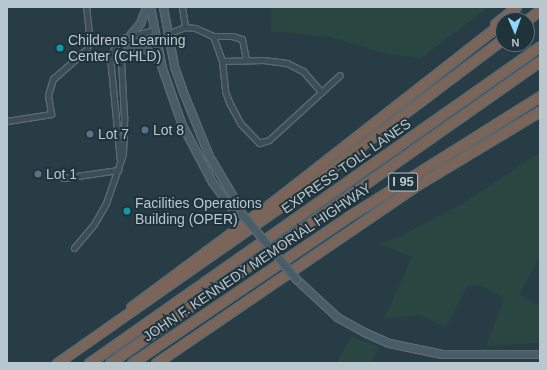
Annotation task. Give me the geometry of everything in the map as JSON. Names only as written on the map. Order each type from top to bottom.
[{"type":"highway","points":[[477,41],[516,7]]},
{"type":"highway","points":[[105,329],[143,297],[295,184],[495,28]]},
{"type":"highway","name":"JOHN F. KENNEDY MEMORIAL HIGHWAY","points":[[57,363],[289,200],[495,45]]},
{"type":"highway","name":"EXPRESS TOLL LANES","points":[[89,363],[540,46]]},
{"type":"highway","name":"EXPRESS TOLL LANES","points":[[110,363],[540,61]]},
{"type":"highway","name":"JOHN F. KENNEDY MEMORIAL HIGHWAY","points":[[132,363],[334,226],[540,96]]},
{"type":"highway","points":[[156,363],[287,271],[396,200],[540,111]]},
{"type":"highway","points":[[396,200],[540,117]]},
{"type":"main road","points":[[130,35],[140,23],[146,7]]},
{"type":"main road","points":[[150,7],[162,68],[182,125],[199,160],[222,196],[231,207],[240,213],[296,279],[341,319],[390,342],[442,354],[540,354]]},
{"type":"main road","points":[[162,7],[174,66],[189,107],[213,162],[237,202],[240,213]]},
{"type":"main road","points":[[154,30],[167,34]]},
{"type":"main road","points":[[156,41],[167,34]]},
{"type":"main road","points":[[127,49],[137,48],[150,51],[156,56],[162,68]]},
{"type":"street","points":[[7,121],[51,114],[48,95],[53,79],[87,49],[89,34],[86,7]]},
{"type":"street","points":[[182,7],[186,28]]},
{"type":"street","points":[[167,34],[186,28],[201,29],[213,36],[232,36],[242,39],[246,60]]},
{"type":"street","points":[[120,161],[110,62],[117,43],[130,35],[154,30]]},
{"type":"street","points":[[213,36],[222,61],[225,91],[229,102],[240,123],[259,143],[269,140],[340,75]]},
{"type":"street","points":[[74,248],[94,224],[106,203],[124,150],[124,124],[119,64],[127,49],[156,41]]},
{"type":"street","points":[[222,61],[279,61],[297,67],[321,92]]},
{"type":"street","points":[[63,178],[118,170]]},
{"type":"green space","points":[[271,7],[489,7],[421,58],[387,54],[331,37],[271,31]]},
{"type":"green space","points":[[540,152],[540,257],[519,295],[540,305],[540,343],[486,346],[504,299],[482,286],[468,285],[446,327],[420,315],[384,319],[412,257],[378,244],[397,238],[467,201]]},
{"type":"green space","points":[[352,337],[379,347],[371,363],[336,363]]},
{"type":"place","name":"Childrens Learning Center (CHLD)","points":[[60,48]]},
{"type":"place","name":"Lot 8","points":[[145,130]]},
{"type":"place","name":"Lot 7","points":[[90,134]]},
{"type":"place","name":"Lot 1","points":[[38,174]]},
{"type":"place","name":"Facilities Operations Building (OPER)","points":[[127,211]]}]
